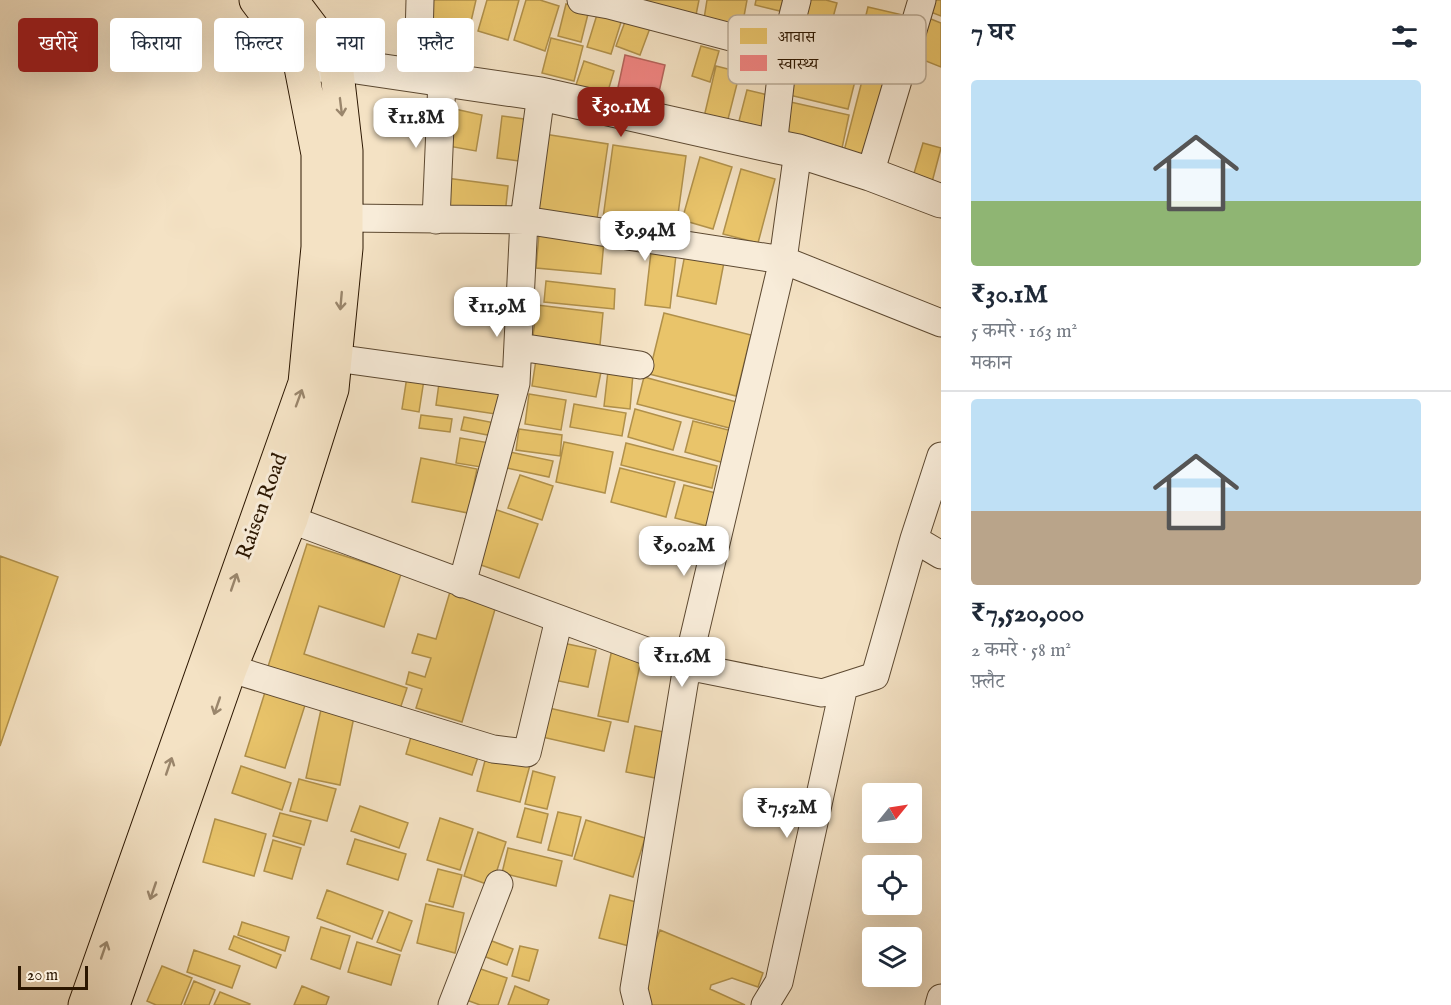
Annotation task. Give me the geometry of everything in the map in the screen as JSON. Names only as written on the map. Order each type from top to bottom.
[{"type":"main road","name":"Raisen Road","points":[[256,0],[269,18]]},
{"type":"main road","name":"Raisen Road","points":[[291,0],[316,33]]},
{"type":"main road","name":"Raisen Road","points":[[114,1005],[218,665],[260,509],[305,383],[318,247],[318,154],[302,72]]},
{"type":"main road","name":"Raisen Road","points":[[85,1005],[218,665],[291,519],[332,389],[346,248],[346,151],[337,72]]},
{"type":"street","points":[[420,0],[430,78],[436,220]]},
{"type":"street","points":[[581,0],[609,5],[728,36]]},
{"type":"street","points":[[793,15],[797,0]]},
{"type":"street","points":[[918,15],[922,0]]},
{"type":"street","points":[[385,71],[541,94],[786,148],[870,174],[941,201]]},
{"type":"street","points":[[638,1005],[634,989],[687,666],[783,260],[786,148],[785,84]]},
{"type":"street","points":[[870,174],[897,84]]},
{"type":"street","points":[[462,584],[516,383],[524,220],[541,94]]},
{"type":"street","points":[[346,218],[524,220],[783,260],[941,323]]},
{"type":"street","points":[[519,347],[640,365]]},
{"type":"street","points":[[335,358],[516,383]]},
{"type":"street","points":[[260,509],[687,666],[822,693],[876,676],[914,539],[941,456]]},
{"type":"street","points":[[914,539],[941,555]]},
{"type":"street","points":[[218,665],[493,749],[527,753],[559,619]]},
{"type":"street","points":[[765,1005],[779,982],[844,686]]},
{"type":"street","points":[[452,1005],[499,884]]},
{"type":"street","points":[[939,1005],[941,998]]},
{"type":"building: आवास","points":[[431,0],[476,0],[472,18],[426,18]]},
{"type":"building: आवास","points":[[487,0],[519,0],[508,40],[478,31]]},
{"type":"building: आवास","points":[[526,0],[540,0],[559,6],[545,51],[514,40]]},
{"type":"building: आवास","points":[[639,0],[699,0],[696,15]]},
{"type":"building: आवास","points":[[707,0],[747,0],[744,15],[728,15],[728,24],[704,19]]},
{"type":"building: आवास","points":[[756,0],[783,0],[780,11],[755,5]]},
{"type":"building: आवास","points":[[801,0],[826,0],[837,3],[834,15],[796,15]]},
{"type":"building: आवास","points":[[926,0],[941,0],[941,16],[923,9]]},
{"type":"building: आवास","points":[[566,4],[589,10],[581,42],[558,36]]},
{"type":"building: आवास","points":[[868,7],[903,15],[866,15]]},
{"type":"building: आवास","points":[[599,8],[623,16],[611,54],[587,47]]},
{"type":"building: आवास","points":[[629,11],[653,20],[640,55],[616,46]]},
{"type":"building: आवास","points":[[926,17],[941,23],[941,67],[926,61]]},
{"type":"building: आवास","points":[[551,38],[583,46],[574,81],[542,73]]},
{"type":"building: आवास","points":[[701,46],[719,51],[710,82],[692,76]]},
{"type":"building: आवास","points":[[584,61],[614,71],[605,101],[574,91]]},
{"type":"building: आवास","points":[[716,66],[728,69],[728,84],[737,84],[727,123],[704,117]]},
{"type":"building: आवास","points":[[788,84],[854,84],[848,109],[785,94]]},
{"type":"building: आवास","points":[[861,84],[885,84],[867,157],[844,151]]},
{"type":"building: आवास","points":[[747,90],[776,97],[768,129],[739,121]]},
{"type":"building: आवास","points":[[786,101],[849,115],[841,153],[778,139]]},
{"type":"building: आवास","points":[[455,109],[482,115],[476,151],[448,146]]},
{"type":"building: आवास","points":[[502,116],[531,120],[526,162],[497,158]]},
{"type":"building: आवास","points":[[544,134],[608,144],[597,219],[533,209]]},
{"type":"building: आवास","points":[[923,143],[941,148],[931,186],[912,180]]},
{"type":"building: आवास","points":[[613,145],[686,156],[676,229],[603,218]]},
{"type":"building: आवास","points":[[700,157],[732,167],[713,229],[682,220]]},
{"type":"building: आवास","points":[[741,169],[775,179],[758,243],[723,234]]},
{"type":"building: आवास","points":[[446,178],[508,186],[505,215],[442,206]]},
{"type":"building: आवास","points":[[539,234],[604,241],[601,274],[536,268]]},
{"type":"building: आवास","points":[[686,249],[725,257],[716,304],[677,296]]},
{"type":"building: आवास","points":[[651,252],[676,255],[670,308],[645,305]]},
{"type":"building: आवास","points":[[546,281],[615,289],[614,309],[544,302]]},
{"type":"building: आवास","points":[[537,305],[603,313],[600,345],[533,336]]},
{"type":"building: आवास","points":[[664,313],[751,335],[736,396],[649,374]]},
{"type":"building: आवास","points":[[536,360],[601,372],[596,397],[532,386]]},
{"type":"building: आवास","points":[[408,370],[425,373],[419,412],[402,409]]},
{"type":"building: आवास","points":[[608,371],[633,374],[630,409],[604,406]]},
{"type":"building: आवास","points":[[440,376],[507,387],[502,415],[436,405]]},
{"type":"building: आवास","points":[[644,377],[744,404],[737,430],[637,404]]},
{"type":"building: आवास","points":[[529,394],[566,400],[561,430],[525,424]]},
{"type":"building: आवास","points":[[574,404],[626,413],[622,436],[570,427]]},
{"type":"building: आवास","points":[[635,409],[681,422],[673,450],[628,437]]},
{"type":"building: आवास","points":[[421,415],[452,419],[450,432],[419,428]]},
{"type":"building: आवास","points":[[464,417],[495,423],[493,436],[461,430]]},
{"type":"building: आवास","points":[[693,421],[736,432],[728,464],[685,452]]},
{"type":"building: आवास","points":[[519,429],[562,435],[560,456],[516,450]]},
{"type":"building: आवास","points":[[460,438],[490,443],[487,468],[456,463]]},
{"type":"building: आवास","points":[[564,442],[613,452],[605,493],[556,482]]},
{"type":"building: आवास","points":[[626,443],[717,466],[712,488],[621,465]]},
{"type":"building: आवास","points":[[510,452],[553,461],[549,477],[507,468]]},
{"type":"building: आवास","points":[[421,458],[477,469],[468,513],[412,502]]},
{"type":"building: आवास","points":[[620,468],[675,482],[666,517],[611,502]]},
{"type":"building: आवास","points":[[520,475],[553,486],[542,520],[508,508]]},
{"type":"building: आवास","points":[[684,485],[716,493],[707,526],[675,518]]},
{"type":"building: आवास","points":[[494,509],[538,524],[519,578],[475,563]]},
{"type":"building: आवास","points":[[307,544],[401,574],[384,627],[319,606],[304,654],[407,688],[397,718],[265,676]]},
{"type":"building: आवास","points":[[0,556],[58,577],[0,746]]},
{"type":"building: आवास","points":[[452,585],[498,599],[462,722],[416,708],[422,689],[406,684],[409,672],[425,677],[431,658],[412,653],[418,634],[436,639]]},
{"type":"building: आवास","points":[[563,643],[596,650],[588,687],[554,680]]},
{"type":"building: आवास","points":[[612,649],[642,655],[628,722],[598,716]]},
{"type":"building: आवास","points":[[266,689],[306,702],[285,768],[245,756]]},
{"type":"building: आवास","points":[[322,705],[355,712],[340,785],[306,778]]},
{"type":"building: आवास","points":[[549,708],[611,722],[604,751],[542,737]]},
{"type":"building: आवास","points":[[635,726],[669,733],[660,779],[626,772]]},
{"type":"building: आवास","points":[[413,730],[480,751],[472,775],[406,754]]},
{"type":"building: आवास","points":[[487,753],[530,765],[520,802],[477,791]]},
{"type":"building: आवास","points":[[241,766],[291,783],[282,810],[232,793]]},
{"type":"building: आवास","points":[[533,771],[555,777],[547,809],[525,804]]},
{"type":"building: आवास","points":[[299,779],[336,789],[327,821],[290,811]]},
{"type":"building: आवास","points":[[360,806],[408,823],[399,848],[351,831]]},
{"type":"building: आवास","points":[[525,808],[548,814],[541,843],[517,837]]},
{"type":"building: आवास","points":[[558,812],[581,817],[572,856],[548,850]]},
{"type":"building: आवास","points":[[280,813],[311,821],[304,845],[273,836]]},
{"type":"building: आवास","points":[[440,818],[473,829],[460,870],[427,860]]},
{"type":"building: आवास","points":[[215,819],[266,834],[254,876],[203,862]]},
{"type":"building: आवास","points":[[586,820],[645,838],[633,877],[574,859]]},
{"type":"building: आवास","points":[[478,832],[506,842],[492,886],[464,876]]},
{"type":"building: आवास","points":[[355,839],[406,854],[398,880],[347,864]]},
{"type":"building: आवास","points":[[273,840],[301,848],[292,879],[264,871]]},
{"type":"building: आवास","points":[[508,848],[562,861],[556,886],[502,873]]},
{"type":"building: आवास","points":[[438,869],[462,875],[453,907],[429,901]]},
{"type":"building: आवास","points":[[327,890],[383,911],[372,939],[317,918]]},
{"type":"building: आवास","points":[[610,895],[640,903],[629,946],[599,938]]},
{"type":"building: आवास","points":[[426,904],[464,913],[455,953],[417,943]]},
{"type":"building: आवास","points":[[389,912],[412,921],[401,951],[377,942]]},
{"type":"building: आवास","points":[[242,922],[289,937],[285,951],[238,935]]},
{"type":"building: आवास","points":[[321,927],[350,936],[340,969],[311,959]]},
{"type":"building: आवास","points":[[660,930],[763,973],[758,987],[732,978],[711,985],[710,989],[745,1005],[643,1005],[638,988]]},
{"type":"building: आवास","points":[[234,936],[281,955],[276,968],[229,949]]},
{"type":"building: आवास","points":[[484,938],[513,949],[507,965],[478,954]]},
{"type":"building: आवास","points":[[357,942],[400,955],[391,985],[348,972]]},
{"type":"building: आवास","points":[[520,946],[538,950],[529,981],[512,976]]},
{"type":"building: आवास","points":[[194,950],[240,966],[232,988],[187,972]]},
{"type":"building: आवास","points":[[162,966],[192,978],[181,1005],[156,1005],[147,1001]]},
{"type":"building: आवास","points":[[472,966],[507,978],[498,1005],[480,1005],[461,998]]},
{"type":"building: आवास","points":[[194,981],[215,990],[209,1005],[184,1005]]},
{"type":"building: आवास","points":[[302,986],[329,997],[326,1005],[294,1005]]},
{"type":"building: आवास","points":[[515,986],[549,1000],[547,1005],[508,1005]]},
{"type":"building: आवास","points":[[220,992],[250,1004],[214,1005]]},
{"type":"building: स्वास्थ्य","points":[[625,55],[665,65],[657,101],[617,92]]}]
